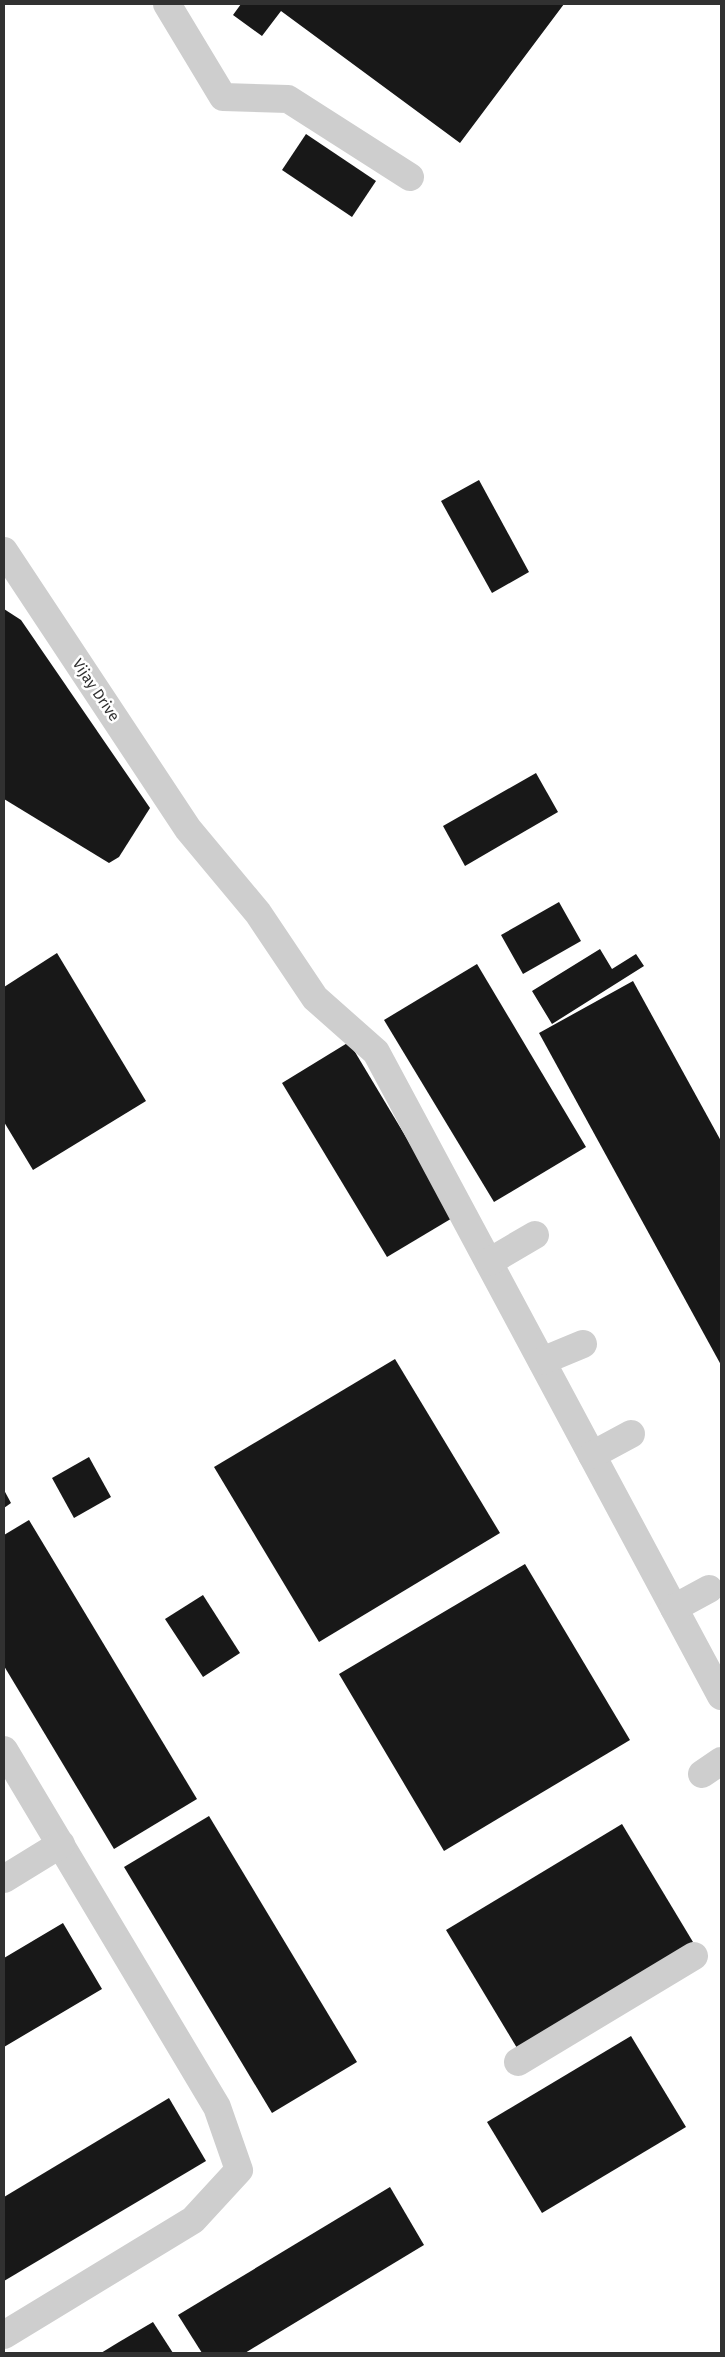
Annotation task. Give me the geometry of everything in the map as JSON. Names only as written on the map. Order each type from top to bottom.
[{"type":"street","points":[[167,4],[223,97],[288,99],[410,177]]},
{"type":"street","name":"Vijay Drive","points":[[4,551],[188,829],[258,913],[316,998],[376,1052],[674,1608],[718,1680]]},
{"type":"street","points":[[489,1262],[535,1235]]},
{"type":"street","points":[[542,1361],[583,1344]]},
{"type":"street","points":[[592,1455],[631,1434]]},
{"type":"street","points":[[674,1608],[709,1589]]},
{"type":"street","points":[[4,1750],[217,2107],[239,2170],[193,2220],[4,2334]]},
{"type":"street","points":[[4,1879],[61,1844]]},
{"type":"street","points":[[518,2062],[694,1956]]},
{"type":"building","points":[[241,4],[564,4],[460,143],[281,11],[262,36],[233,15]]},
{"type":"building","points":[[306,134],[376,181],[352,217],[282,170]]},
{"type":"building","points":[[479,480],[529,572],[492,593],[441,501]]},
{"type":"building","points":[[4,609],[21,620],[150,808],[119,857],[109,863],[4,799]]},
{"type":"building","points":[[536,773],[558,812],[465,866],[443,826]]},
{"type":"building","points":[[559,902],[581,941],[523,974],[501,935]]},
{"type":"building","points":[[600,949],[612,969],[636,954],[644,966],[552,1024],[532,991]]},
{"type":"building","points":[[57,953],[146,1101],[33,1170],[4,1122],[4,987]]},
{"type":"building","points":[[477,964],[586,1147],[494,1202],[384,1020]]},
{"type":"building","points":[[633,981],[721,1141],[721,1365],[539,1033]]},
{"type":"building","points":[[349,1042],[454,1217],[387,1257],[282,1083]]},
{"type":"building","points":[[395,1359],[500,1533],[319,1642],[214,1467]]},
{"type":"building","points":[[89,1457],[111,1497],[74,1518],[52,1478]]},
{"type":"building","points":[[4,1490],[11,1503],[4,1508]]},
{"type":"building","points":[[29,1520],[197,1799],[114,1849],[4,1666],[4,1535]]},
{"type":"building","points":[[525,1564],[630,1740],[444,1851],[339,1674]]},
{"type":"building","points":[[203,1595],[240,1653],[203,1677],[165,1619]]},
{"type":"building","points":[[209,1816],[357,2062],[272,2113],[124,1867]]},
{"type":"building","points":[[622,1824],[693,1942],[517,2048],[446,1930]]},
{"type":"building","points":[[63,1923],[102,1989],[4,2047],[4,1958]]},
{"type":"building","points":[[631,2036],[686,2127],[542,2213],[487,2122]]},
{"type":"building","points":[[169,2098],[206,2161],[4,2281],[4,2197]]},
{"type":"building","points":[[390,2187],[424,2245],[245,2353],[202,2353],[178,2315]]},
{"type":"building","points":[[153,2322],[173,2353],[101,2353],[119,2342]]}]
